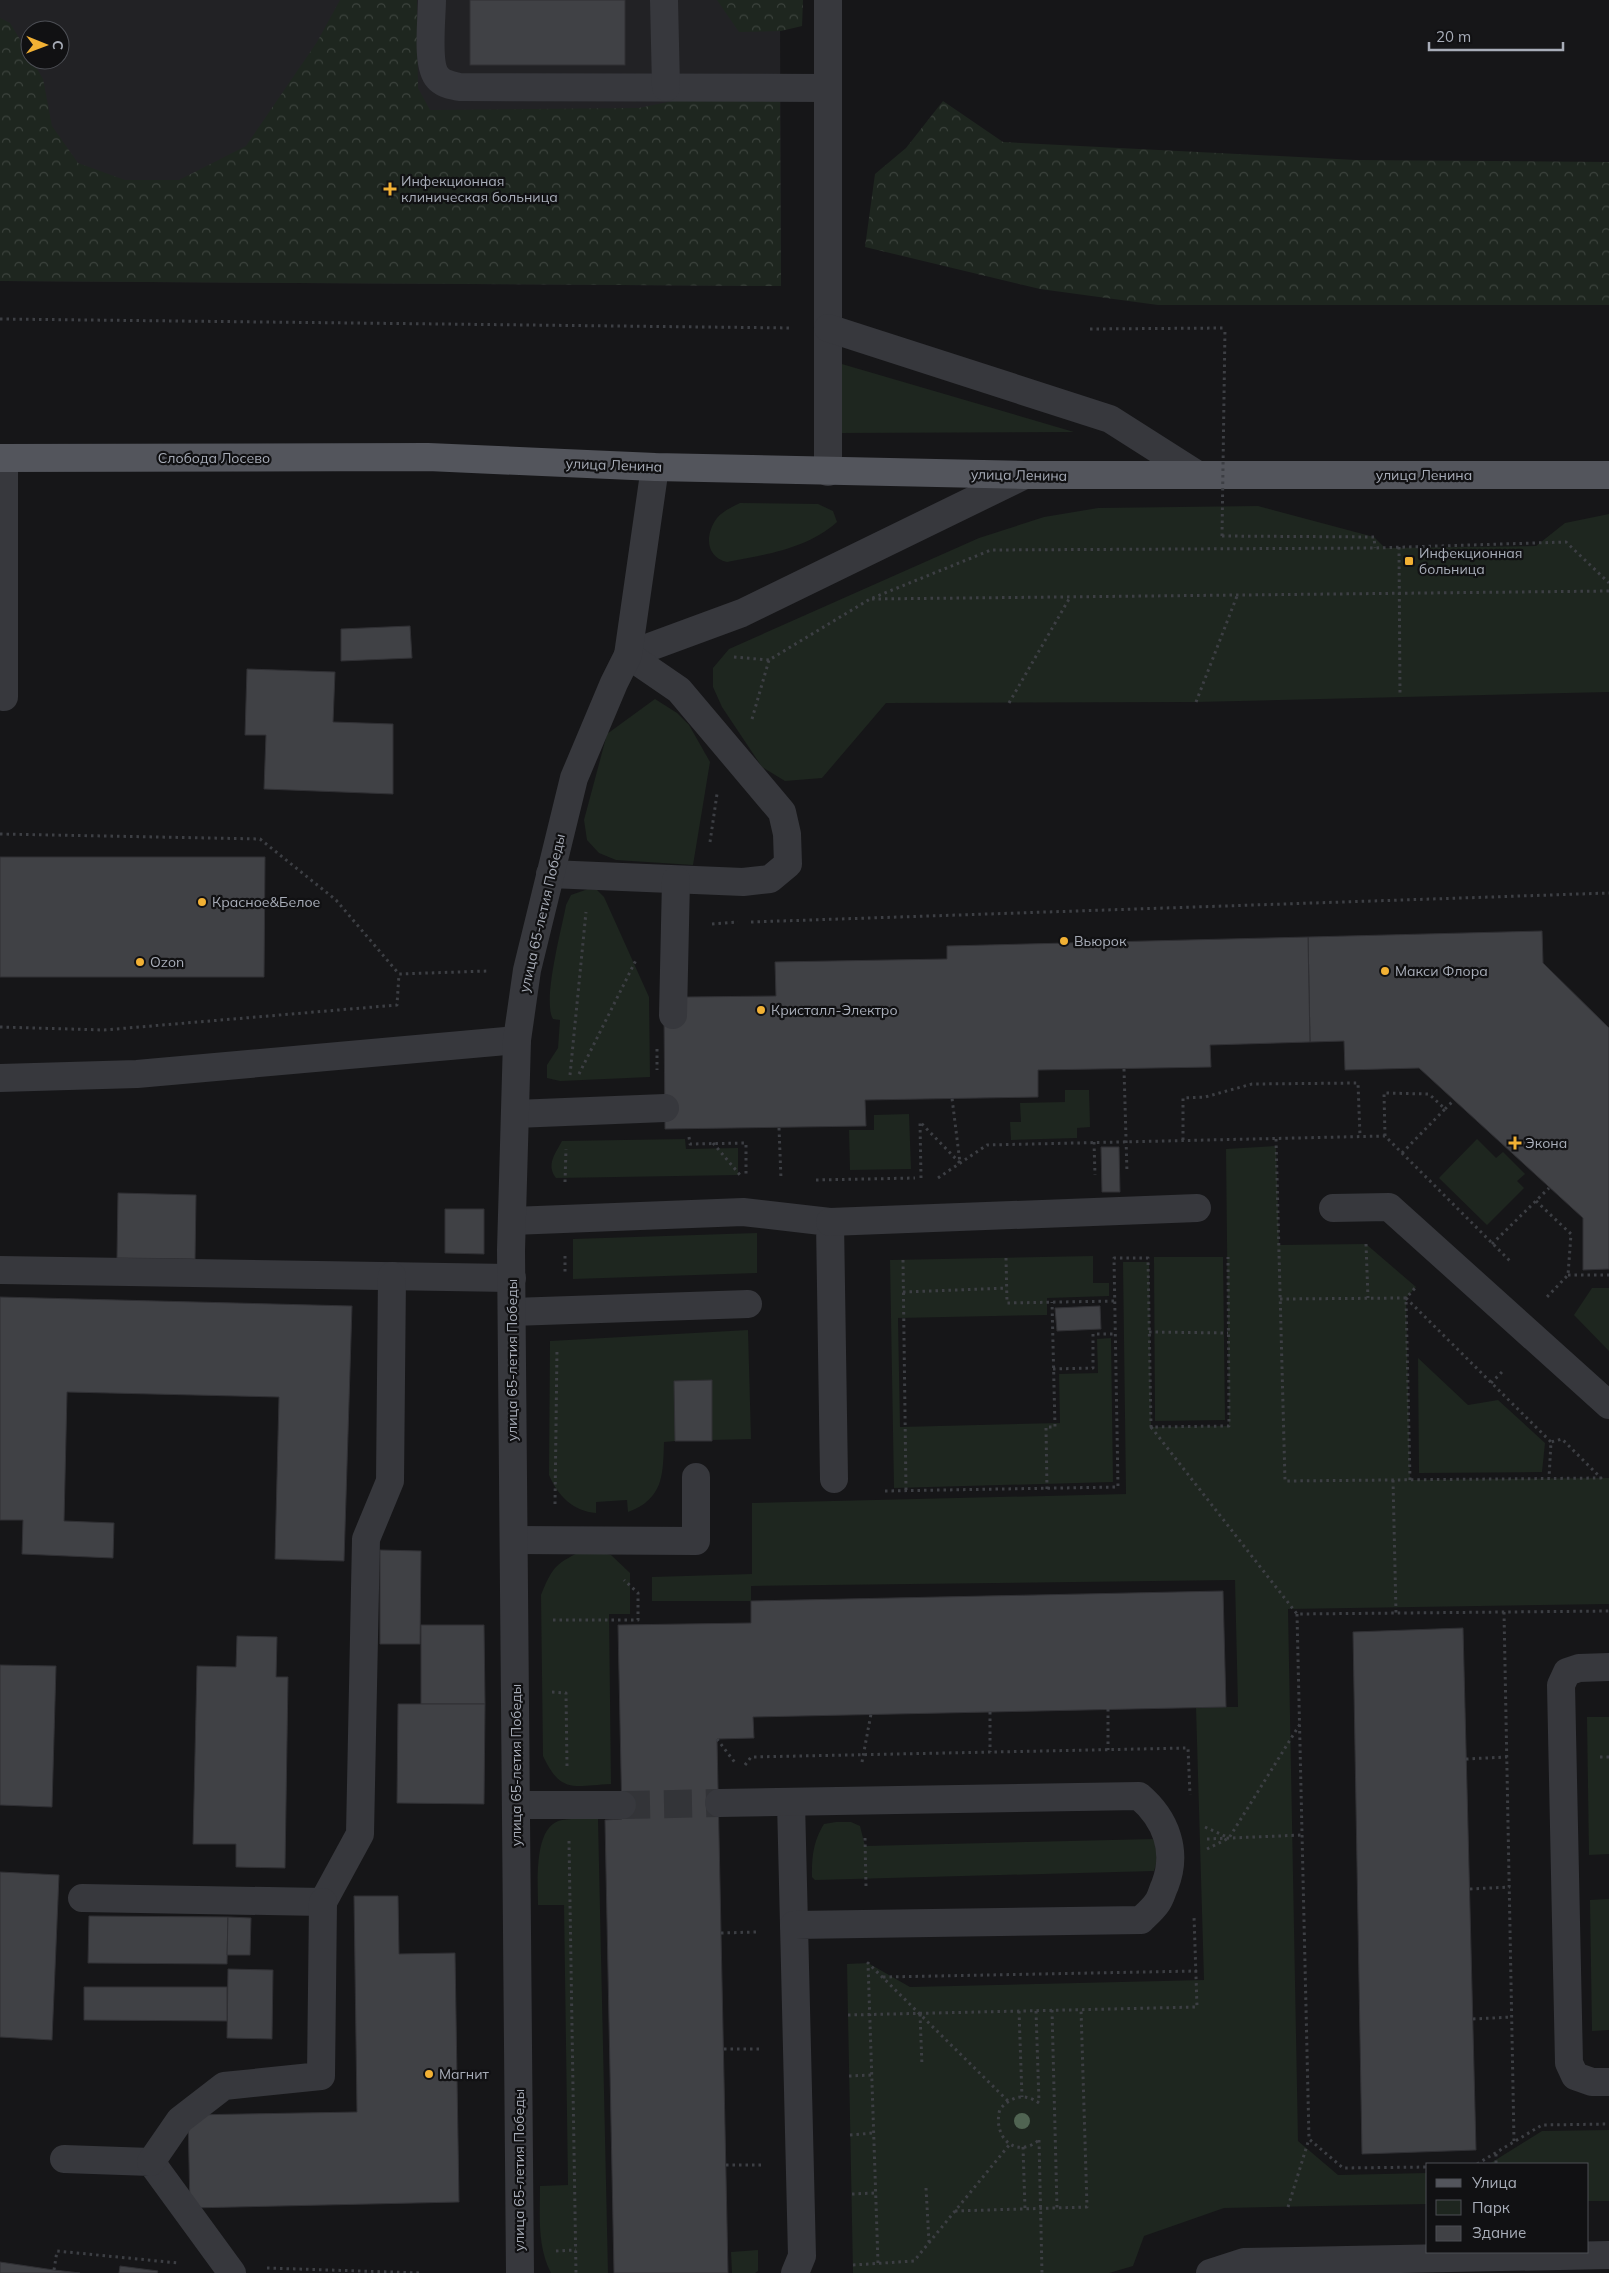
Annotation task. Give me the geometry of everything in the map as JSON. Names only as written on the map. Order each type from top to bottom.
[{"type":"main road","name":"улица Ленина","points":[[428,457],[655,467],[1024,475],[1609,475]]},
{"type":"main road","name":"Слобода Лосево","points":[[2,458],[428,457]]},
{"type":"street","points":[[432,0],[432,65],[436,77],[447,84],[459,87],[828,88]]},
{"type":"street","points":[[664,0],[666,88]]},
{"type":"street","points":[[828,0],[828,472]]},
{"type":"street","points":[[828,328],[1110,419],[1198,475]]},
{"type":"street","points":[[2,458],[4,697]]},
{"type":"street","name":"улица 65-летия Победы","points":[[520,2273],[512,1312],[512,1221],[517,1040],[527,970],[574,778],[614,683],[628,655],[655,467]]},
{"type":"street","points":[[628,655],[742,613],[1024,475]]},
{"type":"street","points":[[550,874],[743,882],[770,879],[788,864],[787,834],[782,812],[679,690],[628,655]]},
{"type":"street","points":[[673,1015],[676,880]]},
{"type":"street","points":[[0,1078],[137,1074],[517,1040]]},
{"type":"street","points":[[515,1114],[568,1104],[665,1108]]},
{"type":"street","points":[[1333,1208],[1389,1207],[1609,1404]]},
{"type":"street","points":[[512,1221],[743,1212],[830,1222],[1197,1208]]},
{"type":"street","points":[[830,1222],[834,1479]]},
{"type":"street","points":[[0,1270],[512,1278]]},
{"type":"street","points":[[152,2162],[180,2120],[224,2086],[321,2076],[323,1902],[360,1834],[366,1539],[390,1481],[392,1276]]},
{"type":"street","points":[[512,1312],[748,1304]]},
{"type":"street","points":[[514,1540],[696,1541],[696,1477]]},
{"type":"street","points":[[1609,1667],[1579,1668],[1567,1672],[1561,1685],[1569,2063],[1575,2076],[1592,2082],[1609,2082]]},
{"type":"street","points":[[719,1803],[1138,1796],[1152,1807],[1165,1828],[1172,1854],[1167,1879],[1158,1903],[1141,1920],[794,1925]]},
{"type":"street","points":[[791,1802],[802,2256],[795,2273]]},
{"type":"street","points":[[516,1805],[622,1805]]},
{"type":"street","points":[[82,1898],[323,1902]]},
{"type":"street","points":[[64,2158],[152,2162]]},
{"type":"street","points":[[152,2162],[230,2270]]},
{"type":"street","points":[[1210,2273],[1244,2262],[1609,2255]]},
{"type":"path","points":[[0,319],[828,328]]},
{"type":"path","points":[[1090,330],[1225,328],[1222,536],[1374,537],[1375,548]]},
{"type":"path","points":[[730,657],[769,660],[870,599],[991,550],[1375,548],[1566,542],[1609,583]]},
{"type":"path","points":[[1399,547],[1400,696]]},
{"type":"path","points":[[870,599],[1069,599],[1609,591]]},
{"type":"path","points":[[1196,702],[1237,596]]},
{"type":"path","points":[[1009,703],[1069,599]]},
{"type":"path","points":[[714,923],[705,881],[721,768],[746,742],[769,660]]},
{"type":"path","points":[[0,834],[260,839],[336,900],[398,974],[397,1005],[104,1030],[0,1027]]},
{"type":"path","points":[[553,1541],[558,1311],[565,1284],[564,1219],[568,1104],[590,877]]},
{"type":"path","points":[[568,1104],[633,961],[675,938],[714,923],[1609,892]]},
{"type":"path","points":[[398,974],[527,970]]},
{"type":"path","points":[[1124,1068],[1127,1180]]},
{"type":"path","points":[[1183,1140],[1183,1098],[1205,1097],[1252,1084],[1358,1083],[1360,1136]]},
{"type":"path","points":[[1385,1136],[1384,1093],[1428,1094],[1445,1109]]},
{"type":"path","points":[[921,1178],[920,1122],[960,1163],[952,1098]]},
{"type":"path","points":[[1401,1154],[1454,1100]]},
{"type":"path","points":[[779,1128],[781,1181]]},
{"type":"path","points":[[681,1134],[689,1134],[690,1144],[713,1143],[746,1143],[746,1181],[713,1143]]},
{"type":"path","points":[[1276,1138],[1285,1481],[1600,1478],[1562,1439],[1551,1442]]},
{"type":"path","points":[[1094,1142],[1095,1180]]},
{"type":"path","points":[[1492,1244],[1549,1188]]},
{"type":"path","points":[[1536,1201],[1570,1234],[1568,1275],[1546,1298]]},
{"type":"path","points":[[1366,1244],[1368,1298]]},
{"type":"path","points":[[1151,1427],[1229,1426],[1228,1257]]},
{"type":"path","points":[[1006,1258],[1007,1303],[1115,1302]]},
{"type":"path","points":[[886,1491],[1118,1487],[1114,1258],[1148,1258],[1151,1427],[1297,1614],[1309,2139],[1288,2207]]},
{"type":"path","points":[[903,1260],[906,1491]]},
{"type":"path","points":[[1568,1275],[1609,1275]]},
{"type":"path","points":[[1410,1480],[1406,1298],[1416,1287]]},
{"type":"path","points":[[903,1292],[1007,1288]]},
{"type":"path","points":[[1280,1299],[1406,1298],[1551,1442],[1549,1478]]},
{"type":"path","points":[[1047,1489],[1046,1428],[1055,1427],[1052,1302]]},
{"type":"path","points":[[1149,1332],[1228,1333]]},
{"type":"path","points":[[1053,1369],[1093,1368],[1093,1334],[1115,1334]]},
{"type":"path","points":[[1491,1383],[1504,1370]]},
{"type":"path","points":[[1393,1480],[1396,1613]]},
{"type":"path","points":[[553,1620],[638,1620],[638,1594],[584,1540]]},
{"type":"path","points":[[552,1629],[553,1610]]},
{"type":"path","points":[[1297,1614],[1609,1611]]},
{"type":"path","points":[[1504,1612],[1514,2141]]},
{"type":"path","points":[[552,1683],[552,1692],[566,1693],[576,2273]]},
{"type":"path","points":[[1108,1710],[1108,1750]]},
{"type":"path","points":[[990,1712],[990,1752]]},
{"type":"path","points":[[871,1714],[862,1755],[878,2263]]},
{"type":"path","points":[[1229,1838],[1300,1724]]},
{"type":"path","points":[[717,1739],[741,1771],[751,1757],[1188,1748],[1190,1801]]},
{"type":"path","points":[[1466,1758],[1507,1757]]},
{"type":"path","points":[[1198,1822],[1208,1829],[1229,1838]]},
{"type":"path","points":[[1201,1840],[1302,1835]]},
{"type":"path","points":[[1470,1889],[1510,1887]]},
{"type":"path","points":[[848,2015],[1197,2007],[1194,1915]]},
{"type":"path","points":[[721,1933],[761,1932]]},
{"type":"path","points":[[861,1963],[868,1963],[1008,2101]]},
{"type":"path","points":[[883,1978],[1196,1971]]},
{"type":"path","points":[[955,2211],[1087,2207],[1081,2009]]},
{"type":"path","points":[[1036,2010],[1039,2103],[1028,2097],[1008,2101],[1000,2109],[997,2126],[999,2134],[1010,2144],[1023,2147],[1039,2140],[1042,2273]]},
{"type":"path","points":[[1052,2010],[1057,2208]]},
{"type":"path","points":[[1019,2011],[1022,2097]]},
{"type":"path","points":[[920,2013],[922,2066]]},
{"type":"path","points":[[1473,2019],[1512,2017]]},
{"type":"path","points":[[724,2049],[763,2048]]},
{"type":"path","points":[[849,2076],[872,2075]]},
{"type":"path","points":[[1479,2163],[1542,2125],[1609,2124]]},
{"type":"path","points":[[850,2134],[874,2133]]},
{"type":"path","points":[[1309,2139],[1343,2168],[1426,2167]]},
{"type":"path","points":[[853,2265],[914,2261],[1010,2144]]},
{"type":"path","points":[[1023,2147],[1025,2209]]},
{"type":"path","points":[[1496,2153],[1496,2163]]},
{"type":"path","points":[[726,2165],[765,2164]]},
{"type":"path","points":[[926,2188],[929,2243]]},
{"type":"path","points":[[852,2194],[876,2192]]},
{"type":"path","points":[[54,2270],[57,2251],[230,2270],[421,2273]]},
{"type":"shaded area","name":"Инфекционная клиническая больница","points":[[0,0],[780,0],[781,286],[0,281]]},
{"type":"green space","name":"Инфекционная клиническая больница","points":[[340,0],[417,0],[418,88],[430,110],[639,108],[692,97],[780,97],[781,286],[0,281],[0,18],[10,23],[20,40],[20,70],[38,70],[43,79],[52,126],[78,163],[125,180],[179,180],[246,146],[317,42]]},
{"type":"green space","points":[[717,0],[803,0],[802,26],[781,31],[739,32]]},
{"type":"green space","points":[[943,101],[1003,142],[1356,160],[1609,162],[1609,305],[1158,305],[1040,289],[865,247],[875,174],[906,148]]},
{"type":"green space","points":[[835,362],[1074,432],[838,433]]},
{"type":"green space","points":[[740,503],[818,504],[833,511],[837,522],[812,539],[799,545],[785,550],[727,562],[714,555],[711,550],[709,544],[710,531],[719,516]]},
{"type":"green space","points":[[1258,506],[1374,537],[1385,548],[1536,546],[1565,523],[1609,514],[1609,692],[1196,702],[886,703],[822,778],[785,781],[762,767],[722,707],[713,687],[713,668],[729,649],[979,538],[1044,517],[1098,508]]},
{"type":"green space","points":[[655,699],[677,713],[689,725],[710,762],[693,865],[616,860],[599,853],[587,840],[584,820],[607,734]]},
{"type":"green space","points":[[588,889],[597,890],[604,897],[649,997],[650,1077],[560,1081],[547,1078],[547,1065],[558,1048],[560,1020],[553,1019],[550,1010],[550,997],[551,981],[566,905],[571,895]]},
{"type":"green space","points":[[1065,1090],[1089,1090],[1090,1127],[1077,1128],[1077,1138],[1011,1140],[1010,1122],[1021,1122],[1020,1103],[1065,1102]]},
{"type":"green space","points":[[909,1114],[911,1169],[850,1170],[849,1130],[874,1130],[874,1115]]},
{"type":"green space","points":[[685,1139],[686,1149],[738,1148],[738,1175],[556,1178],[552,1169],[554,1155],[562,1141]]},
{"type":"green space","points":[[1477,1139],[1496,1158],[1503,1152],[1525,1174],[1517,1181],[1524,1188],[1487,1225],[1439,1178]]},
{"type":"green space","points":[[1276,1146],[1279,1245],[1366,1244],[1416,1287],[1406,1298],[1410,1480],[1609,1478],[1609,1604],[1288,1609],[1298,2141],[1338,2175],[1426,2173],[1426,2204],[1224,2208],[1144,2236],[1133,2266],[1109,2273],[853,2273],[847,1964],[868,1963],[910,1987],[1204,1980],[1196,1707],[1238,1707],[1235,1580],[751,1586],[751,1601],[652,1601],[652,1577],[752,1574],[752,1503],[1126,1494],[1123,1262],[1149,1262],[1151,1427],[1229,1426],[1226,1149]]},
{"type":"green space","points":[[757,1233],[757,1273],[573,1279],[573,1239]]},
{"type":"green space","points":[[1093,1256],[1093,1283],[1109,1283],[1109,1296],[1047,1298],[1047,1315],[898,1318],[900,1427],[1060,1423],[1059,1374],[1098,1373],[1097,1339],[1111,1338],[1113,1482],[894,1488],[890,1260]]},
{"type":"green space","points":[[1154,1257],[1223,1257],[1225,1420],[1155,1421]]},
{"type":"green space","points":[[1592,1288],[1609,1288],[1609,1351],[1574,1315]]},
{"type":"green space","points":[[748,1330],[751,1439],[712,1440],[712,1380],[675,1381],[675,1441],[664,1442],[663,1465],[659,1485],[655,1493],[640,1507],[628,1512],[627,1500],[596,1502],[596,1513],[573,1506],[562,1496],[549,1475],[550,1341]]},
{"type":"green space","points":[[1418,1358],[1468,1405],[1498,1400],[1545,1443],[1542,1472],[1419,1473]]},
{"type":"green space","points":[[586,1549],[611,1555],[630,1573],[630,1614],[609,1614],[611,1784],[578,1786],[562,1782],[556,1777],[543,1756],[541,1595],[549,1577],[557,1566]]},
{"type":"green space","points":[[1587,1717],[1609,1717],[1609,1854],[1589,1855]]},
{"type":"green space","points":[[567,1819],[598,1819],[608,2273],[551,2273],[541,2242],[540,2186],[568,2185],[564,1905],[538,1905],[539,1856],[546,1832],[553,1824]]},
{"type":"green space","points":[[851,1822],[860,1826],[865,1846],[1154,1839],[1156,1863],[1154,1871],[815,1880],[812,1877],[812,1862],[817,1837],[824,1824]]},
{"type":"green space","points":[[1609,1899],[1609,2030],[1592,2031],[1590,1900]]},
{"type":"green space","points":[[1609,2130],[1609,2201],[1589,2201],[1589,2163],[1491,2163],[1542,2131]]},
{"type":"green space","points":[[758,2250],[758,2271],[755,2273],[732,2273],[731,2252]]},
{"type":"building","points":[[470,0],[625,0],[625,65],[470,65]]},
{"type":"building","points":[[410,626],[412,658],[341,661],[341,629]]},
{"type":"building","points":[[247,669],[335,672],[333,722],[393,724],[393,794],[264,789],[266,735],[245,735]]},
{"type":"building","points":[[0,857],[265,857],[264,977],[0,977]]},
{"type":"building","points":[[1542,931],[1543,963],[1609,1028],[1609,1269],[1583,1270],[1583,1218],[1419,1068],[1345,1070],[1344,1041],[1310,1042],[1308,937]]},
{"type":"building","points":[[1308,937],[1310,1042],[1210,1045],[1211,1067],[1038,1070],[1038,1097],[865,1100],[866,1126],[665,1129],[664,1015],[687,997],[776,996],[775,962],[947,959],[947,946]]},
{"type":"building","points":[[1101,1147],[1119,1147],[1120,1192],[1102,1192]]},
{"type":"building","points":[[118,1193],[196,1195],[195,1259],[117,1258]]},
{"type":"building","points":[[445,1209],[484,1209],[484,1254],[445,1253]]},
{"type":"building","points":[[0,1297],[352,1306],[344,1561],[275,1559],[279,1397],[67,1392],[64,1521],[114,1523],[113,1558],[22,1554],[23,1520],[0,1520]]},
{"type":"building","points":[[1100,1306],[1101,1329],[1057,1331],[1055,1308]]},
{"type":"building","points":[[712,1380],[712,1441],[675,1441],[674,1381]]},
{"type":"building","points":[[380,1550],[421,1551],[420,1644],[380,1644]]},
{"type":"building","points":[[1223,1591],[1226,1707],[753,1717],[754,1738],[717,1739],[728,2273],[614,2273],[605,1820],[622,1819],[618,1625],[751,1623],[751,1601]]},
{"type":"building","points":[[421,1625],[484,1625],[485,1704],[421,1704]]},
{"type":"building","points":[[1463,1628],[1476,2150],[1362,2154],[1353,1632]]},
{"type":"building","points":[[237,1636],[277,1637],[276,1677],[288,1677],[285,1868],[236,1867],[236,1844],[193,1844],[197,1666],[236,1667]]},
{"type":"building","points":[[0,1665],[56,1666],[52,1807],[0,1805]]},
{"type":"building","points":[[398,1704],[485,1704],[484,1804],[397,1803]]},
{"type":"building","points":[[0,1872],[59,1875],[52,2040],[0,2037]]},
{"type":"building","points":[[354,1896],[398,1896],[399,1954],[455,1953],[459,2202],[190,2208],[188,2115],[357,2112]]},
{"type":"building","points":[[89,1916],[228,1917],[227,1964],[88,1963]]},
{"type":"building","points":[[228,1917],[251,1918],[250,1955],[227,1955]]},
{"type":"building","points":[[228,1969],[273,1970],[272,2039],[227,2038]]},
{"type":"building","points":[[84,1987],[227,1987],[227,2021],[84,2020]]},
{"type":"building","points":[[0,2262],[54,2270],[80,2273],[0,2273]]},
{"type":"building","points":[[120,2266],[158,2271],[157,2273],[119,2273]]},
{"type":"tunnel","points":[[622,1805],[719,1803]]},
{"type":"place","name":"Инфекционная клиническая больница","points":[[390,189]]},
{"type":"place","name":"Инфекционная больница","points":[[1409,561]]},
{"type":"place","name":"Красное&Белое","points":[[202,902]]},
{"type":"place","name":"Вьюрок","points":[[1064,941]]},
{"type":"place","name":"Ozon","points":[[140,962]]},
{"type":"place","name":"Макси Флора","points":[[1385,971]]},
{"type":"place","name":"Кристалл-Электро","points":[[761,1010]]},
{"type":"place","name":"Экона","points":[[1515,1143]]},
{"type":"place","name":"Магнит","points":[[429,2074]]}]
